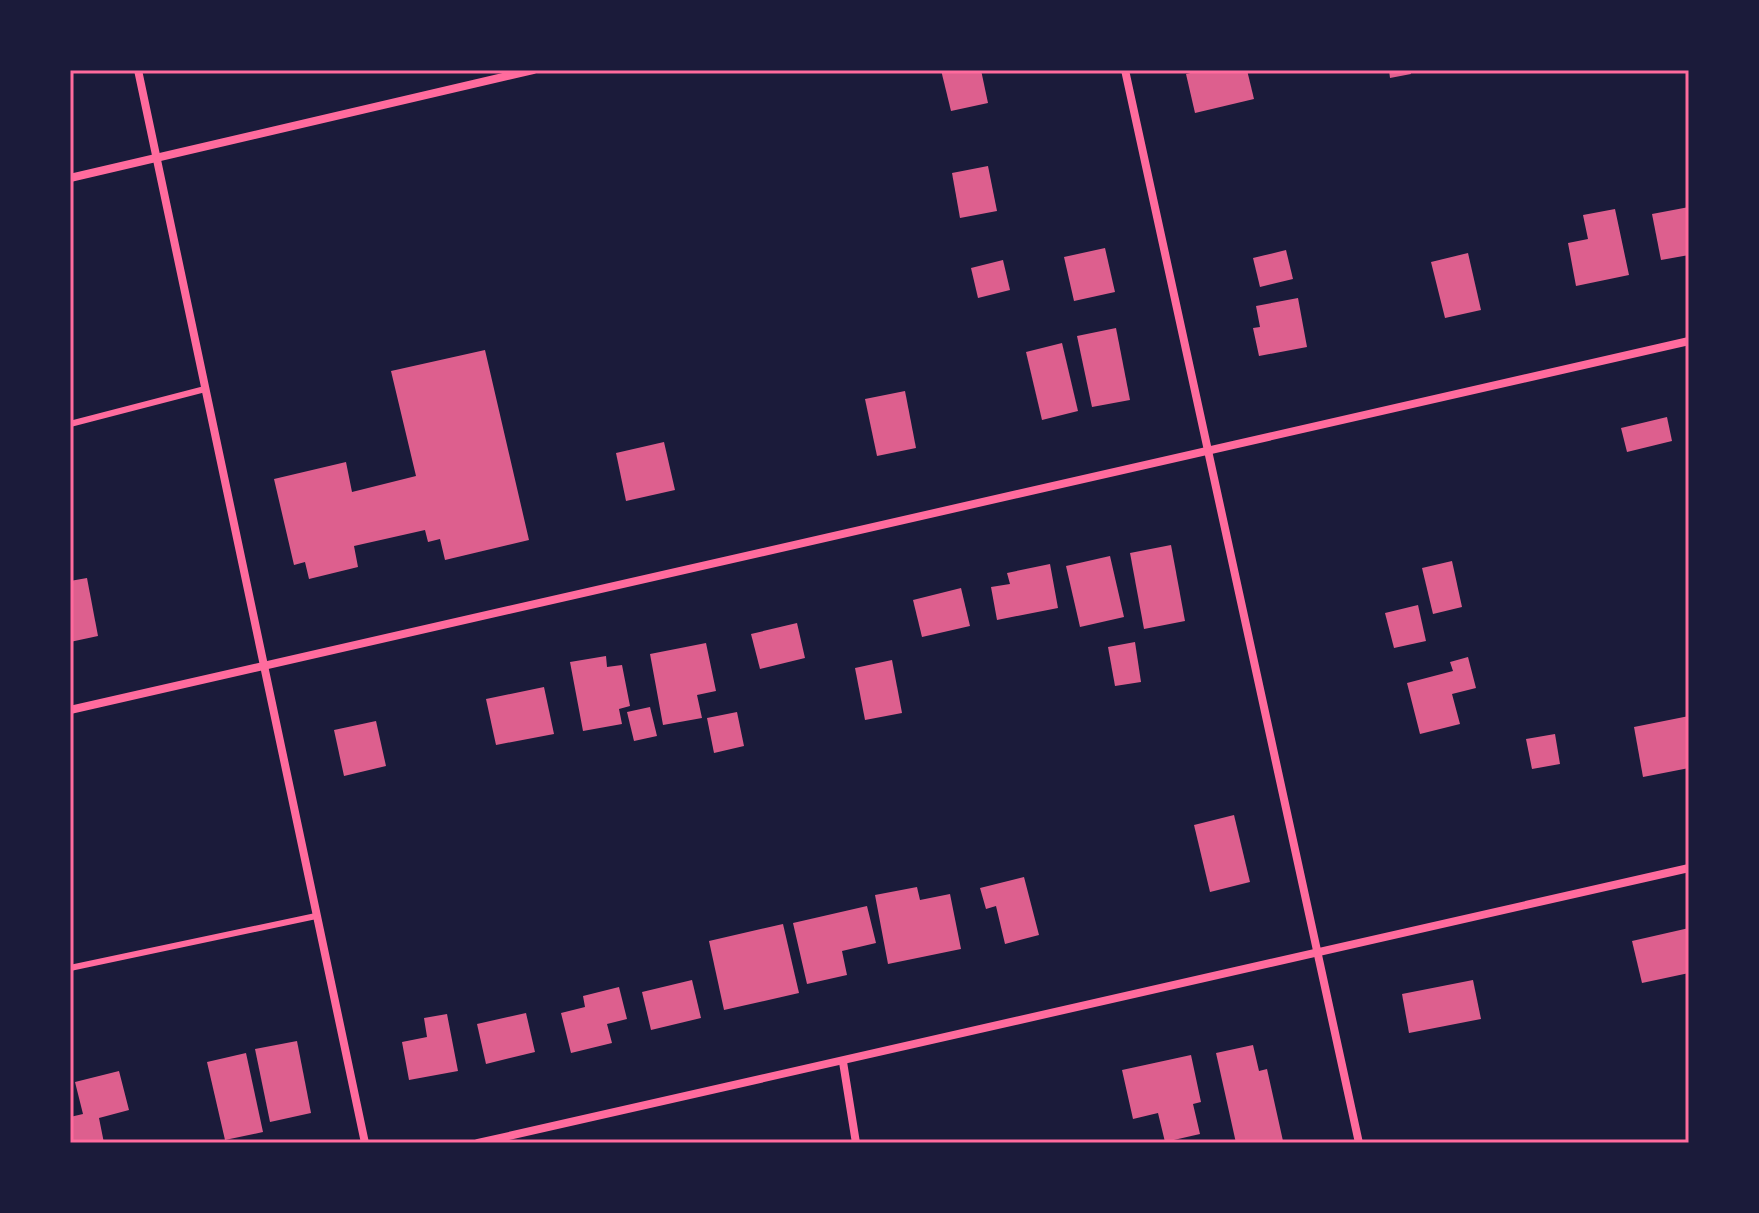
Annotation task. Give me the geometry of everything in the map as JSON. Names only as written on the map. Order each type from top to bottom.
[{"type":"street","points":[[138,70],[365,1143]]},
{"type":"street","points":[[70,178],[533,70]]},
{"type":"street","points":[[1125,70],[1359,1143]]},
{"type":"street","points":[[70,710],[1689,341]]},
{"type":"street","points":[[478,1143],[1689,868]]},
{"type":"street","points":[[843,1062],[856,1143]]},
{"type":"lane","points":[[70,424],[205,389]]},
{"type":"lane","points":[[70,968],[316,916]]},
{"type":"building","points":[[941,70],[981,70],[988,103],[951,111]]},
{"type":"building","points":[[1203,70],[1247,70],[1254,99],[1195,113],[1186,74]]},
{"type":"building","points":[[1389,70],[1410,70],[1411,74],[1390,78]]},
{"type":"building","points":[[988,166],[997,211],[960,218],[952,173]]},
{"type":"building","points":[[1689,207],[1689,255],[1661,260],[1652,214]]},
{"type":"building","points":[[1615,209],[1629,275],[1576,286],[1568,243],[1588,239],[1583,215]]},
{"type":"building","points":[[1105,248],[1115,292],[1074,301],[1064,257]]},
{"type":"building","points":[[1286,250],[1293,279],[1260,287],[1253,258]]},
{"type":"building","points":[[1468,253],[1481,310],[1445,318],[1431,262]]},
{"type":"building","points":[[1003,260],[1010,290],[978,298],[971,268]]},
{"type":"building","points":[[1298,298],[1307,347],[1259,356],[1253,328],[1260,327],[1256,306]]},
{"type":"building","points":[[1116,328],[1130,400],[1092,407],[1077,336]]},
{"type":"building","points":[[1062,343],[1078,411],[1042,420],[1026,352]]},
{"type":"building","points":[[485,350],[529,540],[445,560],[440,539],[428,542],[425,530],[354,546],[358,567],[309,579],[305,562],[294,565],[274,479],[346,462],[352,492],[416,476],[391,371]]},
{"type":"building","points":[[905,391],[916,448],[877,456],[865,399]]},
{"type":"building","points":[[1667,417],[1672,441],[1627,452],[1621,428]]},
{"type":"building","points":[[664,442],[675,490],[626,501],[616,453]]},
{"type":"building","points":[[1171,545],[1185,621],[1144,629],[1130,553]]},
{"type":"building","points":[[1110,556],[1124,617],[1080,627],[1066,566]]},
{"type":"building","points":[[1452,561],[1462,607],[1433,614],[1422,568]]},
{"type":"building","points":[[1050,564],[1058,608],[997,620],[991,587],[1010,584],[1007,573]]},
{"type":"building","points":[[87,578],[98,636],[70,642],[70,581]]},
{"type":"building","points":[[961,588],[970,626],[922,637],[913,600]]},
{"type":"building","points":[[1418,605],[1426,641],[1394,648],[1385,613]]},
{"type":"building","points":[[797,623],[805,658],[760,669],[751,634]]},
{"type":"building","points":[[1135,642],[1141,682],[1115,686],[1108,647]]},
{"type":"building","points":[[706,643],[716,691],[697,695],[702,718],[663,725],[650,654]]},
{"type":"building","points":[[606,656],[607,667],[622,665],[630,706],[619,709],[622,724],[583,731],[570,662]]},
{"type":"building","points":[[1468,657],[1476,688],[1452,694],[1460,724],[1420,734],[1407,683],[1453,671],[1450,662]]},
{"type":"building","points":[[892,660],[902,713],[865,720],[855,668]]},
{"type":"building","points":[[544,687],[554,734],[496,745],[486,699]]},
{"type":"building","points":[[650,707],[657,736],[634,741],[627,712]]},
{"type":"building","points":[[737,712],[744,746],[714,753],[707,718]]},
{"type":"building","points":[[1689,716],[1689,768],[1643,777],[1634,727]]},
{"type":"building","points":[[376,721],[386,766],[344,776],[334,730]]},
{"type":"building","points":[[1555,734],[1560,764],[1532,769],[1526,739]]},
{"type":"building","points":[[1234,815],[1250,882],[1210,892],[1194,825]]},
{"type":"building","points":[[1024,877],[1039,935],[1005,944],[996,906],[986,909],[980,888]]},
{"type":"building","points":[[917,887],[920,900],[950,894],[961,949],[888,964],[875,895]]},
{"type":"building","points":[[867,906],[876,943],[842,951],[847,975],[807,984],[793,923]]},
{"type":"building","points":[[783,924],[799,993],[724,1010],[709,941]]},
{"type":"building","points":[[1689,928],[1689,973],[1642,983],[1632,941]]},
{"type":"building","points":[[692,980],[701,1018],[651,1030],[642,992]]},
{"type":"building","points":[[1473,980],[1481,1019],[1409,1033],[1402,994]]},
{"type":"building","points":[[619,987],[627,1019],[607,1024],[612,1043],[571,1053],[561,1013],[585,1007],[583,996]]},
{"type":"building","points":[[526,1013],[535,1052],[486,1064],[477,1024]]},
{"type":"building","points":[[447,1014],[458,1071],[409,1080],[402,1042],[427,1037],[424,1018]]},
{"type":"building","points":[[297,1041],[311,1113],[270,1122],[255,1049]]},
{"type":"building","points":[[1253,1045],[1259,1071],[1267,1069],[1283,1141],[1236,1143],[1216,1053]]},
{"type":"building","points":[[246,1053],[263,1132],[225,1140],[207,1062]]},
{"type":"building","points":[[1191,1055],[1201,1102],[1193,1104],[1200,1134],[1165,1142],[1158,1113],[1133,1119],[1122,1070]]},
{"type":"building","points":[[119,1071],[129,1110],[99,1118],[104,1143],[70,1143],[70,1117],[83,1114],[75,1082]]}]
